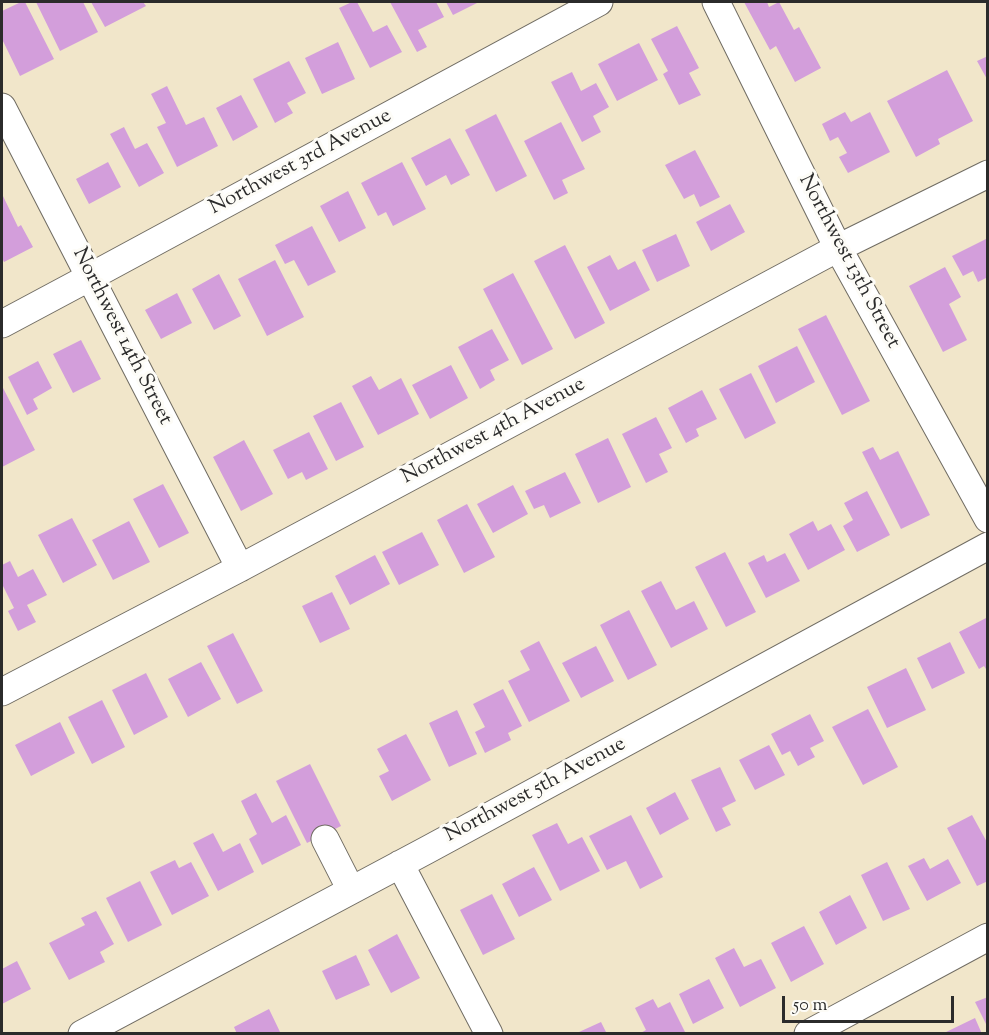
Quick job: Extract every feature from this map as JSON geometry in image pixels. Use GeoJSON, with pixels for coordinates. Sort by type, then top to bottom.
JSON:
{"type":"FeatureCollection","features":[{"type":"Feature","properties":{"kind":"street","name":"Northwest 3rd Avenue"},"geometry":{"type":"LineString","coordinates":[[2,324],[599,2]]}},
{"type":"Feature","properties":{"kind":"street","name":"Northwest 13th Street"},"geometry":{"type":"LineString","coordinates":[[716,2],[838,248],[987,519]]}},
{"type":"Feature","properties":{"kind":"street","name":"Northwest 14th Street"},"geometry":{"type":"LineString","coordinates":[[2,107],[240,568]]}},
{"type":"Feature","properties":{"kind":"street","name":"Northwest 4th Avenue"},"geometry":{"type":"LineString","coordinates":[[2,692],[240,568],[838,248],[987,174]]}},
{"type":"Feature","properties":{"kind":"street","name":"Northwest 5th Avenue"},"geometry":{"type":"LineString","coordinates":[[82,1034],[987,546]]}},
{"type":"Feature","properties":{"kind":"street"},"geometry":{"type":"LineString","coordinates":[[326,839],[351,890]]}},
{"type":"Feature","properties":{"kind":"street"},"geometry":{"type":"LineString","coordinates":[[400,864],[489,1034]]}},
{"type":"Feature","properties":{"kind":"street"},"geometry":{"type":"LineString","coordinates":[[808,1034],[987,937]]}},
{"type":"Feature","properties":{"kind":"building"},"geometry":{"type":"Polygon","coordinates":[[[25,2],[54,59],[20,76],[2,39],[2,11],[25,2]]]}},
{"type":"Feature","properties":{"kind":"building"},"geometry":{"type":"Polygon","coordinates":[[[36,2],[83,2],[98,32],[60,51],[36,2]]]}},
{"type":"Feature","properties":{"kind":"building"},"geometry":{"type":"Polygon","coordinates":[[[91,2],[143,2],[146,6],[105,27],[91,2]]]}},
{"type":"Feature","properties":{"kind":"building"},"geometry":{"type":"Polygon","coordinates":[[[357,2],[373,32],[387,25],[402,52],[370,68],[339,8],[357,2]]]}},
{"type":"Feature","properties":{"kind":"building"},"geometry":{"type":"Polygon","coordinates":[[[390,2],[436,2],[444,17],[418,30],[427,47],[417,52],[390,2]]]}},
{"type":"Feature","properties":{"kind":"building"},"geometry":{"type":"Polygon","coordinates":[[[446,2],[479,2],[453,15],[446,2]]]}},
{"type":"Feature","properties":{"kind":"building"},"geometry":{"type":"Polygon","coordinates":[[[744,2],[767,2],[769,7],[779,2],[794,30],[799,27],[821,68],[795,82],[776,46],[770,50],[744,2]]]}},
{"type":"Feature","properties":{"kind":"building"},"geometry":{"type":"Polygon","coordinates":[[[677,26],[699,68],[689,73],[701,95],[679,105],[663,74],[668,71],[651,39],[677,26]]]}},
{"type":"Feature","properties":{"kind":"building"},"geometry":{"type":"Polygon","coordinates":[[[338,42],[355,79],[322,94],[305,58],[338,42]]]}},
{"type":"Feature","properties":{"kind":"building"},"geometry":{"type":"Polygon","coordinates":[[[639,43],[658,80],[617,101],[598,64],[639,43]]]}},
{"type":"Feature","properties":{"kind":"building"},"geometry":{"type":"Polygon","coordinates":[[[988,56],[988,81],[977,61],[988,56]]]}},
{"type":"Feature","properties":{"kind":"building"},"geometry":{"type":"Polygon","coordinates":[[[289,61],[306,93],[287,103],[293,113],[275,123],[253,79],[289,61]]]}},
{"type":"Feature","properties":{"kind":"building"},"geometry":{"type":"Polygon","coordinates":[[[947,70],[973,121],[938,139],[940,144],[916,157],[887,101],[947,70]]]}},
{"type":"Feature","properties":{"kind":"building"},"geometry":{"type":"Polygon","coordinates":[[[572,72],[581,91],[596,83],[609,107],[593,116],[601,132],[582,142],[551,82],[572,72]]]}},
{"type":"Feature","properties":{"kind":"building"},"geometry":{"type":"Polygon","coordinates":[[[167,86],[186,125],[204,117],[218,146],[177,167],[157,127],[166,123],[151,94],[167,86]]]}},
{"type":"Feature","properties":{"kind":"building"},"geometry":{"type":"Polygon","coordinates":[[[241,95],[258,127],[233,141],[216,108],[241,95]]]}},
{"type":"Feature","properties":{"kind":"building"},"geometry":{"type":"Polygon","coordinates":[[[845,112],[851,122],[870,112],[890,152],[848,173],[839,157],[847,153],[838,137],[830,141],[822,124],[845,112]]]}},
{"type":"Feature","properties":{"kind":"building"},"geometry":{"type":"Polygon","coordinates":[[[496,114],[527,176],[496,192],[465,130],[496,114]]]}},
{"type":"Feature","properties":{"kind":"building"},"geometry":{"type":"Polygon","coordinates":[[[561,122],[585,169],[562,180],[568,193],[554,200],[524,141],[561,122]]]}},
{"type":"Feature","properties":{"kind":"building"},"geometry":{"type":"Polygon","coordinates":[[[124,127],[135,149],[147,143],[164,173],[139,187],[110,134],[124,127]]]}},
{"type":"Feature","properties":{"kind":"building"},"geometry":{"type":"Polygon","coordinates":[[[450,138],[470,175],[451,185],[446,175],[426,186],[411,158],[450,138]]]}},
{"type":"Feature","properties":{"kind":"building"},"geometry":{"type":"Polygon","coordinates":[[[695,150],[720,197],[700,207],[694,194],[684,199],[665,165],[695,150]]]}},
{"type":"Feature","properties":{"kind":"building"},"geometry":{"type":"Polygon","coordinates":[[[108,162],[121,187],[89,204],[76,179],[108,162]]]}},
{"type":"Feature","properties":{"kind":"building"},"geometry":{"type":"Polygon","coordinates":[[[402,162],[426,209],[393,226],[386,212],[378,216],[361,183],[402,162]]]}},
{"type":"Feature","properties":{"kind":"building"},"geometry":{"type":"Polygon","coordinates":[[[348,191],[366,228],[339,242],[320,206],[348,191]]]}},
{"type":"Feature","properties":{"kind":"building"},"geometry":{"type":"Polygon","coordinates":[[[2,194],[18,227],[21,225],[33,247],[4,262],[2,258],[2,194]]]}},
{"type":"Feature","properties":{"kind":"building"},"geometry":{"type":"Polygon","coordinates":[[[730,204],[745,232],[711,251],[696,222],[730,204]]]}},
{"type":"Feature","properties":{"kind":"building"},"geometry":{"type":"Polygon","coordinates":[[[312,226],[336,272],[308,286],[294,260],[285,264],[275,245],[312,226]]]}},
{"type":"Feature","properties":{"kind":"building"},"geometry":{"type":"Polygon","coordinates":[[[676,234],[690,266],[657,282],[642,250],[676,234]]]}},
{"type":"Feature","properties":{"kind":"building"},"geometry":{"type":"Polygon","coordinates":[[[988,238],[988,277],[978,282],[973,271],[963,276],[952,256],[988,238]]]}},
{"type":"Feature","properties":{"kind":"building"},"geometry":{"type":"Polygon","coordinates":[[[565,245],[605,323],[575,339],[534,261],[565,245]]]}},
{"type":"Feature","properties":{"kind":"building"},"geometry":{"type":"Polygon","coordinates":[[[610,255],[618,270],[635,261],[650,290],[610,311],[587,267],[610,255]]]}},
{"type":"Feature","properties":{"kind":"building"},"geometry":{"type":"Polygon","coordinates":[[[275,260],[304,317],[267,336],[238,279],[275,260]]]}},
{"type":"Feature","properties":{"kind":"building"},"geometry":{"type":"Polygon","coordinates":[[[945,267],[961,297],[949,304],[967,340],[943,352],[909,286],[945,267]]]}},
{"type":"Feature","properties":{"kind":"building"},"geometry":{"type":"Polygon","coordinates":[[[513,273],[553,349],[522,365],[483,289],[513,273]]]}},
{"type":"Feature","properties":{"kind":"building"},"geometry":{"type":"Polygon","coordinates":[[[219,274],[241,316],[214,330],[192,289],[219,274]]]}},
{"type":"Feature","properties":{"kind":"building"},"geometry":{"type":"Polygon","coordinates":[[[177,293],[192,323],[161,339],[145,310],[177,293]]]}},
{"type":"Feature","properties":{"kind":"building"},"geometry":{"type":"Polygon","coordinates":[[[826,315],[870,401],[842,415],[798,329],[826,315]]]}},
{"type":"Feature","properties":{"kind":"building"},"geometry":{"type":"Polygon","coordinates":[[[492,329],[509,360],[490,370],[495,380],[480,389],[458,347],[492,329]]]}},
{"type":"Feature","properties":{"kind":"building"},"geometry":{"type":"Polygon","coordinates":[[[81,340],[101,379],[73,393],[53,354],[81,340]]]}},
{"type":"Feature","properties":{"kind":"building"},"geometry":{"type":"Polygon","coordinates":[[[797,346],[815,382],[776,403],[758,366],[797,346]]]}},
{"type":"Feature","properties":{"kind":"building"},"geometry":{"type":"Polygon","coordinates":[[[38,361],[52,388],[33,399],[38,409],[27,415],[8,377],[38,361]]]}},
{"type":"Feature","properties":{"kind":"building"},"geometry":{"type":"Polygon","coordinates":[[[451,365],[468,398],[430,419],[412,385],[451,365]]]}},
{"type":"Feature","properties":{"kind":"building"},"geometry":{"type":"Polygon","coordinates":[[[751,373],[776,423],[745,439],[719,389],[751,373]]]}},
{"type":"Feature","properties":{"kind":"building"},"geometry":{"type":"Polygon","coordinates":[[[371,376],[379,390],[401,378],[419,414],[378,435],[352,386],[371,376]]]}},
{"type":"Feature","properties":{"kind":"building"},"geometry":{"type":"Polygon","coordinates":[[[2,386],[35,450],[2,467],[2,386]]]}},
{"type":"Feature","properties":{"kind":"building"},"geometry":{"type":"Polygon","coordinates":[[[702,390],[717,419],[696,429],[699,436],[686,443],[668,408],[702,390]]]}},
{"type":"Feature","properties":{"kind":"building"},"geometry":{"type":"Polygon","coordinates":[[[341,402],[364,447],[336,461],[313,416],[341,402]]]}},
{"type":"Feature","properties":{"kind":"building"},"geometry":{"type":"Polygon","coordinates":[[[656,417],[672,448],[659,454],[668,472],[646,483],[622,434],[656,417]]]}},
{"type":"Feature","properties":{"kind":"building"},"geometry":{"type":"Polygon","coordinates":[[[309,432],[328,469],[306,480],[302,472],[288,479],[273,450],[309,432]]]}},
{"type":"Feature","properties":{"kind":"building"},"geometry":{"type":"Polygon","coordinates":[[[608,438],[631,487],[598,503],[575,454],[608,438]]]}},
{"type":"Feature","properties":{"kind":"building"},"geometry":{"type":"Polygon","coordinates":[[[244,440],[273,494],[241,511],[213,457],[244,440]]]}},
{"type":"Feature","properties":{"kind":"building"},"geometry":{"type":"Polygon","coordinates":[[[873,447],[880,460],[898,451],[930,515],[901,529],[862,452],[873,447]]]}},
{"type":"Feature","properties":{"kind":"building"},"geometry":{"type":"Polygon","coordinates":[[[565,472],[581,503],[550,518],[544,505],[534,509],[525,491],[565,472]]]}},
{"type":"Feature","properties":{"kind":"building"},"geometry":{"type":"Polygon","coordinates":[[[163,484],[189,533],[159,548],[133,499],[163,484]]]}},
{"type":"Feature","properties":{"kind":"building"},"geometry":{"type":"Polygon","coordinates":[[[513,485],[528,514],[493,533],[477,504],[513,485]]]}},
{"type":"Feature","properties":{"kind":"building"},"geometry":{"type":"Polygon","coordinates":[[[867,491],[890,535],[857,552],[843,526],[853,520],[844,503],[867,491]]]}},
{"type":"Feature","properties":{"kind":"building"},"geometry":{"type":"Polygon","coordinates":[[[467,504],[495,557],[464,573],[437,520],[467,504]]]}},
{"type":"Feature","properties":{"kind":"building"},"geometry":{"type":"Polygon","coordinates":[[[72,518],[97,565],[63,583],[38,535],[72,518]]]}},
{"type":"Feature","properties":{"kind":"building"},"geometry":{"type":"Polygon","coordinates":[[[129,521],[150,562],[113,580],[92,540],[129,521]]]}},
{"type":"Feature","properties":{"kind":"building"},"geometry":{"type":"Polygon","coordinates":[[[813,521],[818,531],[831,524],[845,550],[808,570],[789,534],[813,521]]]}},
{"type":"Feature","properties":{"kind":"building"},"geometry":{"type":"Polygon","coordinates":[[[422,532],[439,565],[399,585],[382,552],[422,532]]]}},
{"type":"Feature","properties":{"kind":"building"},"geometry":{"type":"Polygon","coordinates":[[[725,552],[756,612],[726,627],[695,567],[725,552]]]}},
{"type":"Feature","properties":{"kind":"building"},"geometry":{"type":"Polygon","coordinates":[[[785,553],[800,581],[766,598],[748,563],[764,555],[767,562],[785,553]]]}},
{"type":"Feature","properties":{"kind":"building"},"geometry":{"type":"Polygon","coordinates":[[[375,555],[390,584],[350,605],[335,576],[375,555]]]}},
{"type":"Feature","properties":{"kind":"building"},"geometry":{"type":"Polygon","coordinates":[[[10,561],[18,577],[33,569],[47,595],[27,605],[36,622],[18,631],[8,611],[14,608],[2,584],[2,565],[10,561]]]}},
{"type":"Feature","properties":{"kind":"building"},"geometry":{"type":"Polygon","coordinates":[[[661,581],[676,610],[694,601],[708,629],[671,648],[641,591],[661,581]]]}},
{"type":"Feature","properties":{"kind":"building"},"geometry":{"type":"Polygon","coordinates":[[[332,592],[350,629],[320,643],[302,606],[332,592]]]}},
{"type":"Feature","properties":{"kind":"building"},"geometry":{"type":"Polygon","coordinates":[[[629,610],[657,665],[628,680],[600,625],[629,610]]]}},
{"type":"Feature","properties":{"kind":"building"},"geometry":{"type":"Polygon","coordinates":[[[988,617],[988,672],[984,666],[979,669],[959,632],[988,617]]]}},
{"type":"Feature","properties":{"kind":"building"},"geometry":{"type":"Polygon","coordinates":[[[233,633],[263,691],[237,704],[207,646],[233,633]]]}},
{"type":"Feature","properties":{"kind":"building"},"geometry":{"type":"Polygon","coordinates":[[[539,641],[570,701],[529,722],[508,681],[530,670],[520,651],[539,641]]]}},
{"type":"Feature","properties":{"kind":"building"},"geometry":{"type":"Polygon","coordinates":[[[950,642],[965,673],[932,689],[917,658],[950,642]]]}},
{"type":"Feature","properties":{"kind":"building"},"geometry":{"type":"Polygon","coordinates":[[[596,646],[614,681],[581,698],[562,663],[596,646]]]}},
{"type":"Feature","properties":{"kind":"building"},"geometry":{"type":"Polygon","coordinates":[[[201,662],[221,699],[188,717],[168,679],[201,662]]]}},
{"type":"Feature","properties":{"kind":"building"},"geometry":{"type":"Polygon","coordinates":[[[906,668],[926,710],[887,728],[867,687],[906,668]]]}},
{"type":"Feature","properties":{"kind":"building"},"geometry":{"type":"Polygon","coordinates":[[[146,673],[168,717],[134,735],[112,690],[146,673]]]}},
{"type":"Feature","properties":{"kind":"building"},"geometry":{"type":"Polygon","coordinates":[[[503,689],[522,726],[508,733],[511,740],[485,753],[475,732],[485,727],[473,704],[503,689]]]}},
{"type":"Feature","properties":{"kind":"building"},"geometry":{"type":"Polygon","coordinates":[[[102,700],[125,747],[92,764],[68,717],[102,700]]]}},
{"type":"Feature","properties":{"kind":"building"},"geometry":{"type":"Polygon","coordinates":[[[868,709],[898,767],[863,785],[832,727],[868,709]]]}},
{"type":"Feature","properties":{"kind":"building"},"geometry":{"type":"Polygon","coordinates":[[[457,710],[477,754],[449,767],[429,723],[457,710]]]}},
{"type":"Feature","properties":{"kind":"building"},"geometry":{"type":"Polygon","coordinates":[[[810,714],[824,741],[810,748],[815,757],[798,766],[790,751],[782,755],[771,734],[810,714]]]}},
{"type":"Feature","properties":{"kind":"building"},"geometry":{"type":"Polygon","coordinates":[[[60,722],[75,753],[31,776],[15,745],[60,722]]]}},
{"type":"Feature","properties":{"kind":"building"},"geometry":{"type":"Polygon","coordinates":[[[406,734],[431,780],[392,801],[379,776],[389,771],[377,749],[406,734]]]}},
{"type":"Feature","properties":{"kind":"building"},"geometry":{"type":"Polygon","coordinates":[[[769,745],[785,775],[755,790],[739,760],[769,745]]]}},
{"type":"Feature","properties":{"kind":"building"},"geometry":{"type":"Polygon","coordinates":[[[310,764],[341,826],[307,843],[276,781],[310,764]]]}},
{"type":"Feature","properties":{"kind":"building"},"geometry":{"type":"Polygon","coordinates":[[[720,767],[736,801],[722,808],[731,825],[716,832],[691,780],[720,767]]]}},
{"type":"Feature","properties":{"kind":"building"},"geometry":{"type":"Polygon","coordinates":[[[675,792],[689,819],[660,835],[646,808],[675,792]]]}},
{"type":"Feature","properties":{"kind":"building"},"geometry":{"type":"Polygon","coordinates":[[[256,793],[272,823],[286,815],[301,845],[262,865],[249,839],[257,834],[241,801],[256,793]]]}},
{"type":"Feature","properties":{"kind":"building"},"geometry":{"type":"Polygon","coordinates":[[[631,815],[663,877],[640,889],[626,861],[607,870],[589,836],[631,815]]]}},
{"type":"Feature","properties":{"kind":"building"},"geometry":{"type":"Polygon","coordinates":[[[972,815],[988,844],[988,881],[977,886],[947,828],[972,815]]]}},
{"type":"Feature","properties":{"kind":"building"},"geometry":{"type":"Polygon","coordinates":[[[557,823],[568,844],[582,837],[600,871],[560,891],[532,835],[557,823]]]}},
{"type":"Feature","properties":{"kind":"building"},"geometry":{"type":"Polygon","coordinates":[[[213,833],[223,852],[240,843],[254,872],[218,891],[193,843],[213,833]]]}},
{"type":"Feature","properties":{"kind":"building"},"geometry":{"type":"Polygon","coordinates":[[[924,858],[930,869],[948,859],[961,883],[927,901],[908,866],[924,858]]]}},
{"type":"Feature","properties":{"kind":"building"},"geometry":{"type":"Polygon","coordinates":[[[175,860],[179,868],[191,862],[209,896],[172,915],[150,872],[175,860]]]}},
{"type":"Feature","properties":{"kind":"building"},"geometry":{"type":"Polygon","coordinates":[[[887,862],[910,909],[883,921],[861,875],[887,862]]]}},
{"type":"Feature","properties":{"kind":"building"},"geometry":{"type":"Polygon","coordinates":[[[534,867],[552,900],[519,917],[502,884],[534,867]]]}},
{"type":"Feature","properties":{"kind":"building"},"geometry":{"type":"Polygon","coordinates":[[[140,881],[162,925],[128,942],[106,898],[140,881]]]}},
{"type":"Feature","properties":{"kind":"building"},"geometry":{"type":"Polygon","coordinates":[[[492,894],[515,939],[483,955],[460,910],[492,894]]]}},
{"type":"Feature","properties":{"kind":"building"},"geometry":{"type":"Polygon","coordinates":[[[850,895],[867,928],[836,945],[819,912],[850,895]]]}},
{"type":"Feature","properties":{"kind":"building"},"geometry":{"type":"Polygon","coordinates":[[[96,911],[114,944],[100,952],[105,962],[69,980],[49,943],[85,925],[81,918],[96,911]]]}},
{"type":"Feature","properties":{"kind":"building"},"geometry":{"type":"Polygon","coordinates":[[[804,926],[824,964],[791,982],[771,943],[804,926]]]}},
{"type":"Feature","properties":{"kind":"building"},"geometry":{"type":"Polygon","coordinates":[[[397,934],[420,978],[391,993],[368,950],[397,934]]]}},
{"type":"Feature","properties":{"kind":"building"},"geometry":{"type":"Polygon","coordinates":[[[734,948],[744,967],[761,959],[776,988],[740,1007],[715,958],[734,948]]]}},
{"type":"Feature","properties":{"kind":"building"},"geometry":{"type":"Polygon","coordinates":[[[356,955],[370,985],[336,1000],[322,971],[356,955]]]}},
{"type":"Feature","properties":{"kind":"building"},"geometry":{"type":"Polygon","coordinates":[[[17,961],[31,989],[2,1004],[2,969],[17,961]]]}},
{"type":"Feature","properties":{"kind":"building"},"geometry":{"type":"Polygon","coordinates":[[[709,979],[724,1008],[693,1024],[679,994],[709,979]]]}},
{"type":"Feature","properties":{"kind":"building"},"geometry":{"type":"Polygon","coordinates":[[[988,997],[988,1028],[975,1002],[988,997]]]}},
{"type":"Feature","properties":{"kind":"building"},"geometry":{"type":"Polygon","coordinates":[[[653,999],[658,1008],[670,1002],[686,1034],[639,1034],[646,1030],[635,1008],[653,999]]]}},
{"type":"Feature","properties":{"kind":"building"},"geometry":{"type":"Polygon","coordinates":[[[269,1009],[281,1034],[237,1034],[234,1027],[269,1009]]]}},
{"type":"Feature","properties":{"kind":"building"},"geometry":{"type":"Polygon","coordinates":[[[975,1018],[982,1034],[942,1034],[975,1018]]]}},
{"type":"Feature","properties":{"kind":"building"},"geometry":{"type":"Polygon","coordinates":[[[601,1022],[607,1034],[580,1034],[579,1032],[601,1022]]]}}]}
